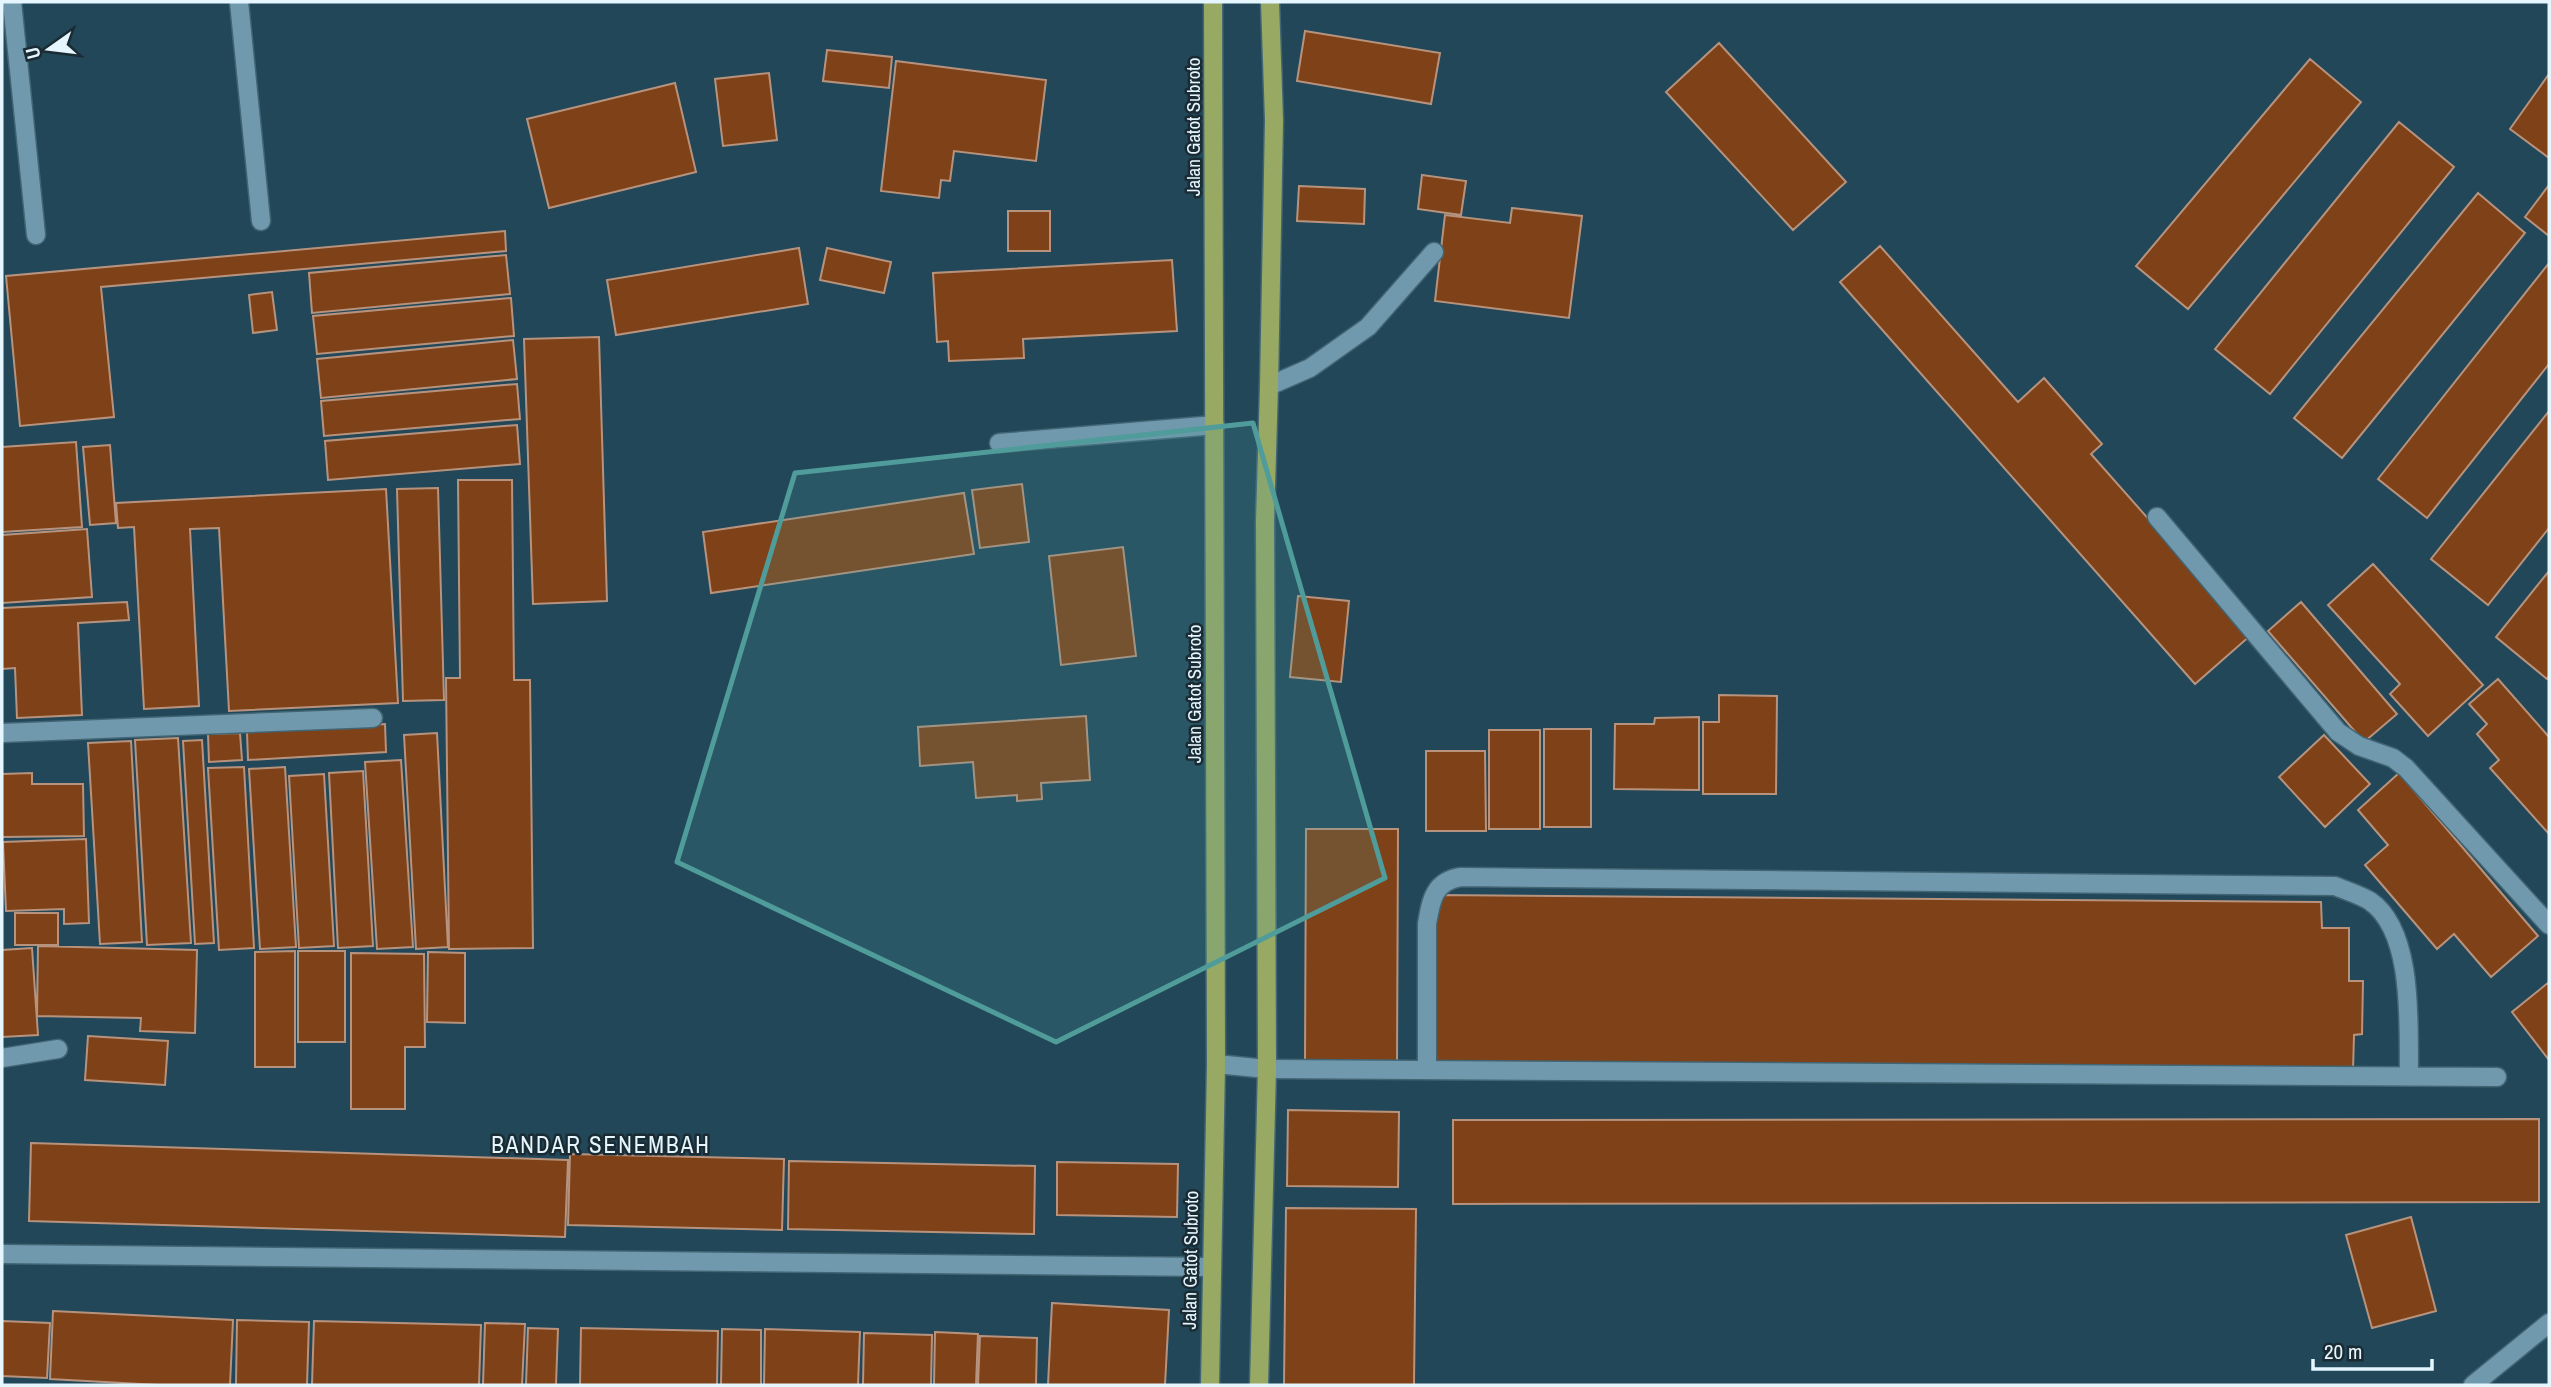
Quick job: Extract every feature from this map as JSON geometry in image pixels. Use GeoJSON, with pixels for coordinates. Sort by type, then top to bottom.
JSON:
{"type":"FeatureCollection","features":[{"type":"Feature","properties":{"kind":"main road","name":"Jalan Gatot Subroto"},"geometry":{"type":"LineString","coordinates":[[1210,1385],[1210,1267],[1216,1065],[1213,2]]}},
{"type":"Feature","properties":{"kind":"main road"},"geometry":{"type":"LineString","coordinates":[[1259,1385],[1267,1069],[1265,521],[1273,121],[1270,2]]}},
{"type":"Feature","properties":{"kind":"street"},"geometry":{"type":"LineString","coordinates":[[12,2],[36,235]]}},
{"type":"Feature","properties":{"kind":"street"},"geometry":{"type":"LineString","coordinates":[[239,2],[261,221]]}},
{"type":"Feature","properties":{"kind":"street"},"geometry":{"type":"LineString","coordinates":[[1269,386],[1310,369],[1368,327],[1434,252]]}},
{"type":"Feature","properties":{"kind":"street"},"geometry":{"type":"LineString","coordinates":[[999,443],[1215,425]]}},
{"type":"Feature","properties":{"kind":"street"},"geometry":{"type":"LineString","coordinates":[[2157,517],[2338,732],[2359,746],[2393,758],[2406,768],[2549,925]]}},
{"type":"Feature","properties":{"kind":"street"},"geometry":{"type":"LineString","coordinates":[[2,733],[373,718]]}},
{"type":"Feature","properties":{"kind":"street"},"geometry":{"type":"LineString","coordinates":[[1427,1069],[1427,923],[1431,900],[1435,890],[1450,878],[1488,877],[2336,886],[2371,902],[2390,924],[2406,972],[2409,1076]]}},
{"type":"Feature","properties":{"kind":"street"},"geometry":{"type":"LineString","coordinates":[[2,1058],[58,1049]]}},
{"type":"Feature","properties":{"kind":"street"},"geometry":{"type":"LineString","coordinates":[[1216,1065],[1267,1069],[2497,1077]]}},
{"type":"Feature","properties":{"kind":"street"},"geometry":{"type":"LineString","coordinates":[[2,1254],[1210,1267]]}},
{"type":"Feature","properties":{"kind":"street"},"geometry":{"type":"LineString","coordinates":[[2473,1385],[2549,1324]]}},
{"type":"Feature","properties":{"kind":"highlighted area"},"geometry":{"type":"Polygon","coordinates":[[[1253,423],[1385,878],[1056,1042],[677,862],[795,473],[1253,423]]]}},
{"type":"Feature","properties":{"kind":"building"},"geometry":{"type":"Polygon","coordinates":[[[1305,31],[1440,53],[1431,104],[1297,81],[1305,31]]]}},
{"type":"Feature","properties":{"kind":"building"},"geometry":{"type":"Polygon","coordinates":[[[1719,43],[1846,182],[1793,230],[1666,92],[1719,43]]]}},
{"type":"Feature","properties":{"kind":"building"},"geometry":{"type":"Polygon","coordinates":[[[827,50],[892,57],[889,88],[823,81],[827,50]]]}},
{"type":"Feature","properties":{"kind":"building"},"geometry":{"type":"Polygon","coordinates":[[[2310,59],[2361,102],[2188,309],[2136,266],[2310,59]]]}},
{"type":"Feature","properties":{"kind":"building"},"geometry":{"type":"Polygon","coordinates":[[[896,61],[1046,80],[1036,161],[954,151],[950,181],[941,180],[939,198],[881,191],[896,61]]]}},
{"type":"Feature","properties":{"kind":"building"},"geometry":{"type":"Polygon","coordinates":[[[769,73],[777,140],[723,146],[715,79],[769,73]]]}},
{"type":"Feature","properties":{"kind":"building"},"geometry":{"type":"Polygon","coordinates":[[[2549,74],[2549,158],[2510,129],[2549,74]]]}},
{"type":"Feature","properties":{"kind":"building"},"geometry":{"type":"Polygon","coordinates":[[[675,83],[696,172],[549,208],[527,119],[675,83]]]}},
{"type":"Feature","properties":{"kind":"building"},"geometry":{"type":"Polygon","coordinates":[[[2399,122],[2454,167],[2270,394],[2215,349],[2399,122]]]}},
{"type":"Feature","properties":{"kind":"building"},"geometry":{"type":"Polygon","coordinates":[[[1422,175],[1466,181],[1461,215],[1418,209],[1422,175]]]}},
{"type":"Feature","properties":{"kind":"building"},"geometry":{"type":"Polygon","coordinates":[[[2549,185],[2549,236],[2525,217],[2549,185]]]}},
{"type":"Feature","properties":{"kind":"building"},"geometry":{"type":"Polygon","coordinates":[[[1299,186],[1365,189],[1364,224],[1297,221],[1299,186]]]}},
{"type":"Feature","properties":{"kind":"building"},"geometry":{"type":"Polygon","coordinates":[[[2478,193],[2525,233],[2342,458],[2294,418],[2478,193]]]}},
{"type":"Feature","properties":{"kind":"building"},"geometry":{"type":"Polygon","coordinates":[[[1512,208],[1582,216],[1569,318],[1435,301],[1445,215],[1510,223],[1512,208]]]}},
{"type":"Feature","properties":{"kind":"building"},"geometry":{"type":"Polygon","coordinates":[[[1008,211],[1050,211],[1050,251],[1008,251],[1008,211]]]}},
{"type":"Feature","properties":{"kind":"building"},"geometry":{"type":"Polygon","coordinates":[[[505,231],[506,251],[101,287],[114,417],[20,426],[6,276],[505,231]]]}},
{"type":"Feature","properties":{"kind":"building"},"geometry":{"type":"Polygon","coordinates":[[[1880,246],[2018,402],[2044,378],[2102,444],[2091,454],[2251,635],[2195,684],[1840,282],[1880,246]]]}},
{"type":"Feature","properties":{"kind":"building"},"geometry":{"type":"Polygon","coordinates":[[[799,248],[808,304],[616,335],[607,280],[799,248]]]}},
{"type":"Feature","properties":{"kind":"building"},"geometry":{"type":"Polygon","coordinates":[[[827,248],[891,262],[884,293],[820,280],[827,248]]]}},
{"type":"Feature","properties":{"kind":"building"},"geometry":{"type":"Polygon","coordinates":[[[506,255],[510,294],[312,313],[309,273],[506,255]]]}},
{"type":"Feature","properties":{"kind":"building"},"geometry":{"type":"Polygon","coordinates":[[[1172,260],[1177,331],[1023,339],[1024,358],[949,361],[948,341],[937,342],[933,273],[1172,260]]]}},
{"type":"Feature","properties":{"kind":"building"},"geometry":{"type":"Polygon","coordinates":[[[2549,263],[2549,364],[2427,518],[2378,479],[2549,263]]]}},
{"type":"Feature","properties":{"kind":"building"},"geometry":{"type":"Polygon","coordinates":[[[272,292],[277,330],[253,333],[249,295],[272,292]]]}},
{"type":"Feature","properties":{"kind":"building"},"geometry":{"type":"Polygon","coordinates":[[[511,298],[514,336],[317,354],[313,316],[511,298]]]}},
{"type":"Feature","properties":{"kind":"building"},"geometry":{"type":"Polygon","coordinates":[[[599,337],[607,601],[533,604],[524,339],[599,337]]]}},
{"type":"Feature","properties":{"kind":"building"},"geometry":{"type":"Polygon","coordinates":[[[513,340],[517,379],[321,398],[317,359],[513,340]]]}},
{"type":"Feature","properties":{"kind":"building"},"geometry":{"type":"Polygon","coordinates":[[[517,384],[520,419],[324,436],[321,401],[517,384]]]}},
{"type":"Feature","properties":{"kind":"building"},"geometry":{"type":"Polygon","coordinates":[[[2549,411],[2549,528],[2488,605],[2431,559],[2549,411]]]}},
{"type":"Feature","properties":{"kind":"building"},"geometry":{"type":"Polygon","coordinates":[[[517,425],[520,464],[328,480],[325,441],[517,425]]]}},
{"type":"Feature","properties":{"kind":"building"},"geometry":{"type":"Polygon","coordinates":[[[76,442],[82,527],[2,532],[2,447],[76,442]]]}},
{"type":"Feature","properties":{"kind":"building"},"geometry":{"type":"Polygon","coordinates":[[[110,445],[116,523],[90,525],[83,447],[110,445]]]}},
{"type":"Feature","properties":{"kind":"building"},"geometry":{"type":"Polygon","coordinates":[[[458,480],[512,480],[514,680],[530,680],[533,948],[449,949],[446,678],[460,678],[458,480]]]}},
{"type":"Feature","properties":{"kind":"building"},"geometry":{"type":"Polygon","coordinates":[[[1022,484],[1029,542],[980,548],[972,490],[1022,484]]]}},
{"type":"Feature","properties":{"kind":"building"},"geometry":{"type":"Polygon","coordinates":[[[438,488],[444,700],[403,701],[397,489],[438,488]]]}},
{"type":"Feature","properties":{"kind":"building"},"geometry":{"type":"Polygon","coordinates":[[[386,489],[398,703],[229,711],[219,528],[190,529],[199,706],[144,709],[134,527],[118,528],[116,503],[386,489]]]}},
{"type":"Feature","properties":{"kind":"building"},"geometry":{"type":"Polygon","coordinates":[[[964,493],[974,554],[711,593],[703,532],[964,493]]]}},
{"type":"Feature","properties":{"kind":"building"},"geometry":{"type":"Polygon","coordinates":[[[87,529],[92,597],[2,603],[2,535],[87,529]]]}},
{"type":"Feature","properties":{"kind":"building"},"geometry":{"type":"Polygon","coordinates":[[[1123,547],[1136,656],[1061,665],[1049,556],[1123,547]]]}},
{"type":"Feature","properties":{"kind":"building"},"geometry":{"type":"Polygon","coordinates":[[[2373,564],[2483,685],[2428,736],[2390,694],[2400,684],[2328,605],[2373,564]]]}},
{"type":"Feature","properties":{"kind":"building"},"geometry":{"type":"Polygon","coordinates":[[[2549,571],[2549,676],[2547,679],[2496,637],[2549,571]]]}},
{"type":"Feature","properties":{"kind":"building"},"geometry":{"type":"Polygon","coordinates":[[[1298,596],[1349,601],[1341,682],[1290,677],[1298,596]]]}},
{"type":"Feature","properties":{"kind":"building"},"geometry":{"type":"Polygon","coordinates":[[[127,602],[129,620],[78,623],[82,715],[17,718],[15,668],[2,669],[2,608],[127,602]]]}},
{"type":"Feature","properties":{"kind":"building"},"geometry":{"type":"Polygon","coordinates":[[[2301,602],[2397,714],[2364,742],[2268,631],[2301,602]]]}},
{"type":"Feature","properties":{"kind":"building"},"geometry":{"type":"Polygon","coordinates":[[[2498,679],[2549,737],[2549,834],[2490,768],[2499,760],[2477,734],[2487,724],[2469,704],[2498,679]]]}},
{"type":"Feature","properties":{"kind":"building"},"geometry":{"type":"Polygon","coordinates":[[[1719,695],[1777,696],[1776,794],[1703,794],[1703,722],[1719,722],[1719,695]]]}},
{"type":"Feature","properties":{"kind":"building"},"geometry":{"type":"Polygon","coordinates":[[[1086,716],[1090,780],[1041,783],[1042,799],[1017,801],[1017,795],[976,798],[973,762],[920,766],[918,727],[1086,716]]]}},
{"type":"Feature","properties":{"kind":"building"},"geometry":{"type":"Polygon","coordinates":[[[1699,717],[1699,790],[1614,789],[1615,724],[1654,724],[1655,718],[1699,717]]]}},
{"type":"Feature","properties":{"kind":"building"},"geometry":{"type":"Polygon","coordinates":[[[385,724],[386,752],[248,760],[247,732],[385,724]]]}},
{"type":"Feature","properties":{"kind":"building"},"geometry":{"type":"Polygon","coordinates":[[[1544,729],[1591,729],[1591,827],[1544,827],[1544,729]]]}},
{"type":"Feature","properties":{"kind":"building"},"geometry":{"type":"Polygon","coordinates":[[[1489,730],[1540,730],[1540,829],[1489,829],[1489,730]]]}},
{"type":"Feature","properties":{"kind":"building"},"geometry":{"type":"Polygon","coordinates":[[[240,733],[242,760],[209,762],[208,734],[240,733]]]}},
{"type":"Feature","properties":{"kind":"building"},"geometry":{"type":"Polygon","coordinates":[[[437,733],[448,947],[416,949],[404,735],[437,733]]]}},
{"type":"Feature","properties":{"kind":"building"},"geometry":{"type":"Polygon","coordinates":[[[2324,735],[2370,784],[2325,827],[2279,777],[2324,735]]]}},
{"type":"Feature","properties":{"kind":"building"},"geometry":{"type":"Polygon","coordinates":[[[178,738],[191,943],[147,945],[135,740],[178,738]]]}},
{"type":"Feature","properties":{"kind":"building"},"geometry":{"type":"Polygon","coordinates":[[[202,740],[214,943],[195,944],[183,741],[202,740]]]}},
{"type":"Feature","properties":{"kind":"building"},"geometry":{"type":"Polygon","coordinates":[[[131,741],[142,942],[100,944],[88,743],[131,741]]]}},
{"type":"Feature","properties":{"kind":"building"},"geometry":{"type":"Polygon","coordinates":[[[1426,751],[1485,751],[1486,831],[1426,831],[1426,751]]]}},
{"type":"Feature","properties":{"kind":"building"},"geometry":{"type":"Polygon","coordinates":[[[401,760],[413,947],[377,949],[365,762],[401,760]]]}},
{"type":"Feature","properties":{"kind":"building"},"geometry":{"type":"Polygon","coordinates":[[[244,767],[254,948],[219,950],[208,768],[244,767]]]}},
{"type":"Feature","properties":{"kind":"building"},"geometry":{"type":"Polygon","coordinates":[[[285,767],[296,947],[260,949],[249,769],[285,767]]]}},
{"type":"Feature","properties":{"kind":"building"},"geometry":{"type":"Polygon","coordinates":[[[363,771],[373,946],[338,948],[329,773],[363,771]]]}},
{"type":"Feature","properties":{"kind":"building"},"geometry":{"type":"Polygon","coordinates":[[[32,773],[32,784],[83,784],[84,836],[2,837],[2,774],[32,773]]]}},
{"type":"Feature","properties":{"kind":"building"},"geometry":{"type":"Polygon","coordinates":[[[2399,773],[2538,936],[2491,977],[2454,934],[2437,949],[2365,865],[2388,845],[2358,810],[2399,773]]]}},
{"type":"Feature","properties":{"kind":"building"},"geometry":{"type":"Polygon","coordinates":[[[324,774],[334,946],[299,948],[289,776],[324,774]]]}},
{"type":"Feature","properties":{"kind":"building"},"geometry":{"type":"Polygon","coordinates":[[[1306,829],[1398,829],[1397,1064],[1305,1064],[1306,829]]]}},
{"type":"Feature","properties":{"kind":"building"},"geometry":{"type":"Polygon","coordinates":[[[86,839],[89,923],[64,924],[64,909],[6,911],[3,842],[86,839]]]}},
{"type":"Feature","properties":{"kind":"building"},"geometry":{"type":"Polygon","coordinates":[[[1436,895],[2321,902],[2322,928],[2349,928],[2349,981],[2363,981],[2362,1034],[2354,1035],[2353,1071],[1435,1065],[1436,895]]]}},
{"type":"Feature","properties":{"kind":"building"},"geometry":{"type":"Polygon","coordinates":[[[15,913],[58,913],[58,945],[15,945],[15,913]]]}},
{"type":"Feature","properties":{"kind":"building"},"geometry":{"type":"Polygon","coordinates":[[[38,946],[197,950],[195,1033],[140,1031],[141,1018],[37,1016],[38,946]]]}},
{"type":"Feature","properties":{"kind":"building"},"geometry":{"type":"Polygon","coordinates":[[[32,948],[38,1035],[2,1037],[2,950],[32,948]]]}},
{"type":"Feature","properties":{"kind":"building"},"geometry":{"type":"Polygon","coordinates":[[[295,951],[295,1067],[255,1067],[255,952],[295,951]]]}},
{"type":"Feature","properties":{"kind":"building"},"geometry":{"type":"Polygon","coordinates":[[[298,951],[345,951],[345,1042],[298,1042],[298,951]]]}},
{"type":"Feature","properties":{"kind":"building"},"geometry":{"type":"Polygon","coordinates":[[[428,952],[465,953],[465,1023],[427,1022],[428,952]]]}},
{"type":"Feature","properties":{"kind":"building"},"geometry":{"type":"Polygon","coordinates":[[[351,953],[424,954],[425,1047],[405,1047],[405,1109],[351,1109],[351,953]]]}},
{"type":"Feature","properties":{"kind":"building"},"geometry":{"type":"Polygon","coordinates":[[[2549,982],[2549,1060],[2512,1012],[2549,982]]]}},
{"type":"Feature","properties":{"kind":"building"},"geometry":{"type":"Polygon","coordinates":[[[88,1036],[168,1041],[165,1085],[85,1080],[88,1036]]]}},
{"type":"Feature","properties":{"kind":"building"},"geometry":{"type":"Polygon","coordinates":[[[1288,1110],[1399,1112],[1398,1187],[1287,1186],[1288,1110]]]}},
{"type":"Feature","properties":{"kind":"building"},"geometry":{"type":"Polygon","coordinates":[[[2539,1119],[2539,1202],[1453,1204],[1453,1120],[2539,1119]]]}},
{"type":"Feature","properties":{"kind":"building"},"geometry":{"type":"Polygon","coordinates":[[[31,1143],[568,1160],[565,1237],[29,1221],[31,1143]]]}},
{"type":"Feature","properties":{"kind":"building"},"geometry":{"type":"Polygon","coordinates":[[[570,1154],[784,1159],[782,1230],[568,1225],[570,1154]]]}},
{"type":"Feature","properties":{"kind":"building"},"geometry":{"type":"Polygon","coordinates":[[[789,1161],[1035,1166],[1034,1234],[788,1229],[789,1161]]]}},
{"type":"Feature","properties":{"kind":"building"},"geometry":{"type":"Polygon","coordinates":[[[1057,1162],[1178,1164],[1177,1217],[1057,1215],[1057,1162]]]}},
{"type":"Feature","properties":{"kind":"building"},"geometry":{"type":"Polygon","coordinates":[[[1286,1208],[1416,1209],[1414,1385],[1284,1385],[1286,1208]]]}},
{"type":"Feature","properties":{"kind":"building"},"geometry":{"type":"Polygon","coordinates":[[[2411,1217],[2436,1311],[2372,1328],[2346,1235],[2411,1217]]]}},
{"type":"Feature","properties":{"kind":"building"},"geometry":{"type":"Polygon","coordinates":[[[1052,1303],[1169,1310],[1165,1385],[1048,1385],[1052,1303]]]}},
{"type":"Feature","properties":{"kind":"building"},"geometry":{"type":"Polygon","coordinates":[[[53,1311],[233,1320],[230,1385],[159,1385],[50,1379],[53,1311]]]}},
{"type":"Feature","properties":{"kind":"building"},"geometry":{"type":"Polygon","coordinates":[[[237,1320],[309,1322],[307,1385],[236,1385],[237,1320]]]}},
{"type":"Feature","properties":{"kind":"building"},"geometry":{"type":"Polygon","coordinates":[[[2,1321],[50,1323],[47,1378],[2,1376],[2,1321]]]}},
{"type":"Feature","properties":{"kind":"building"},"geometry":{"type":"Polygon","coordinates":[[[314,1321],[481,1325],[479,1385],[312,1385],[314,1321]]]}},
{"type":"Feature","properties":{"kind":"building"},"geometry":{"type":"Polygon","coordinates":[[[485,1323],[525,1324],[522,1385],[483,1385],[485,1323]]]}},
{"type":"Feature","properties":{"kind":"building"},"geometry":{"type":"Polygon","coordinates":[[[528,1328],[558,1329],[556,1385],[526,1385],[528,1328]]]}},
{"type":"Feature","properties":{"kind":"building"},"geometry":{"type":"Polygon","coordinates":[[[581,1328],[718,1331],[717,1385],[580,1385],[581,1328]]]}},
{"type":"Feature","properties":{"kind":"building"},"geometry":{"type":"Polygon","coordinates":[[[722,1329],[761,1330],[761,1385],[721,1385],[722,1329]]]}},
{"type":"Feature","properties":{"kind":"building"},"geometry":{"type":"Polygon","coordinates":[[[765,1329],[860,1332],[858,1385],[764,1385],[765,1329]]]}},
{"type":"Feature","properties":{"kind":"building"},"geometry":{"type":"Polygon","coordinates":[[[935,1332],[978,1334],[976,1385],[934,1385],[935,1332]]]}},
{"type":"Feature","properties":{"kind":"building"},"geometry":{"type":"Polygon","coordinates":[[[864,1333],[932,1335],[931,1385],[863,1385],[864,1333]]]}},
{"type":"Feature","properties":{"kind":"building"},"geometry":{"type":"Polygon","coordinates":[[[980,1336],[1037,1338],[1036,1385],[978,1385],[980,1336]]]}},
{"type":"Feature","properties":{"kind":"district","name":"BANDAR SENEMBAH"},"geometry":{"type":"Point","coordinates":[601,1144]}}]}
